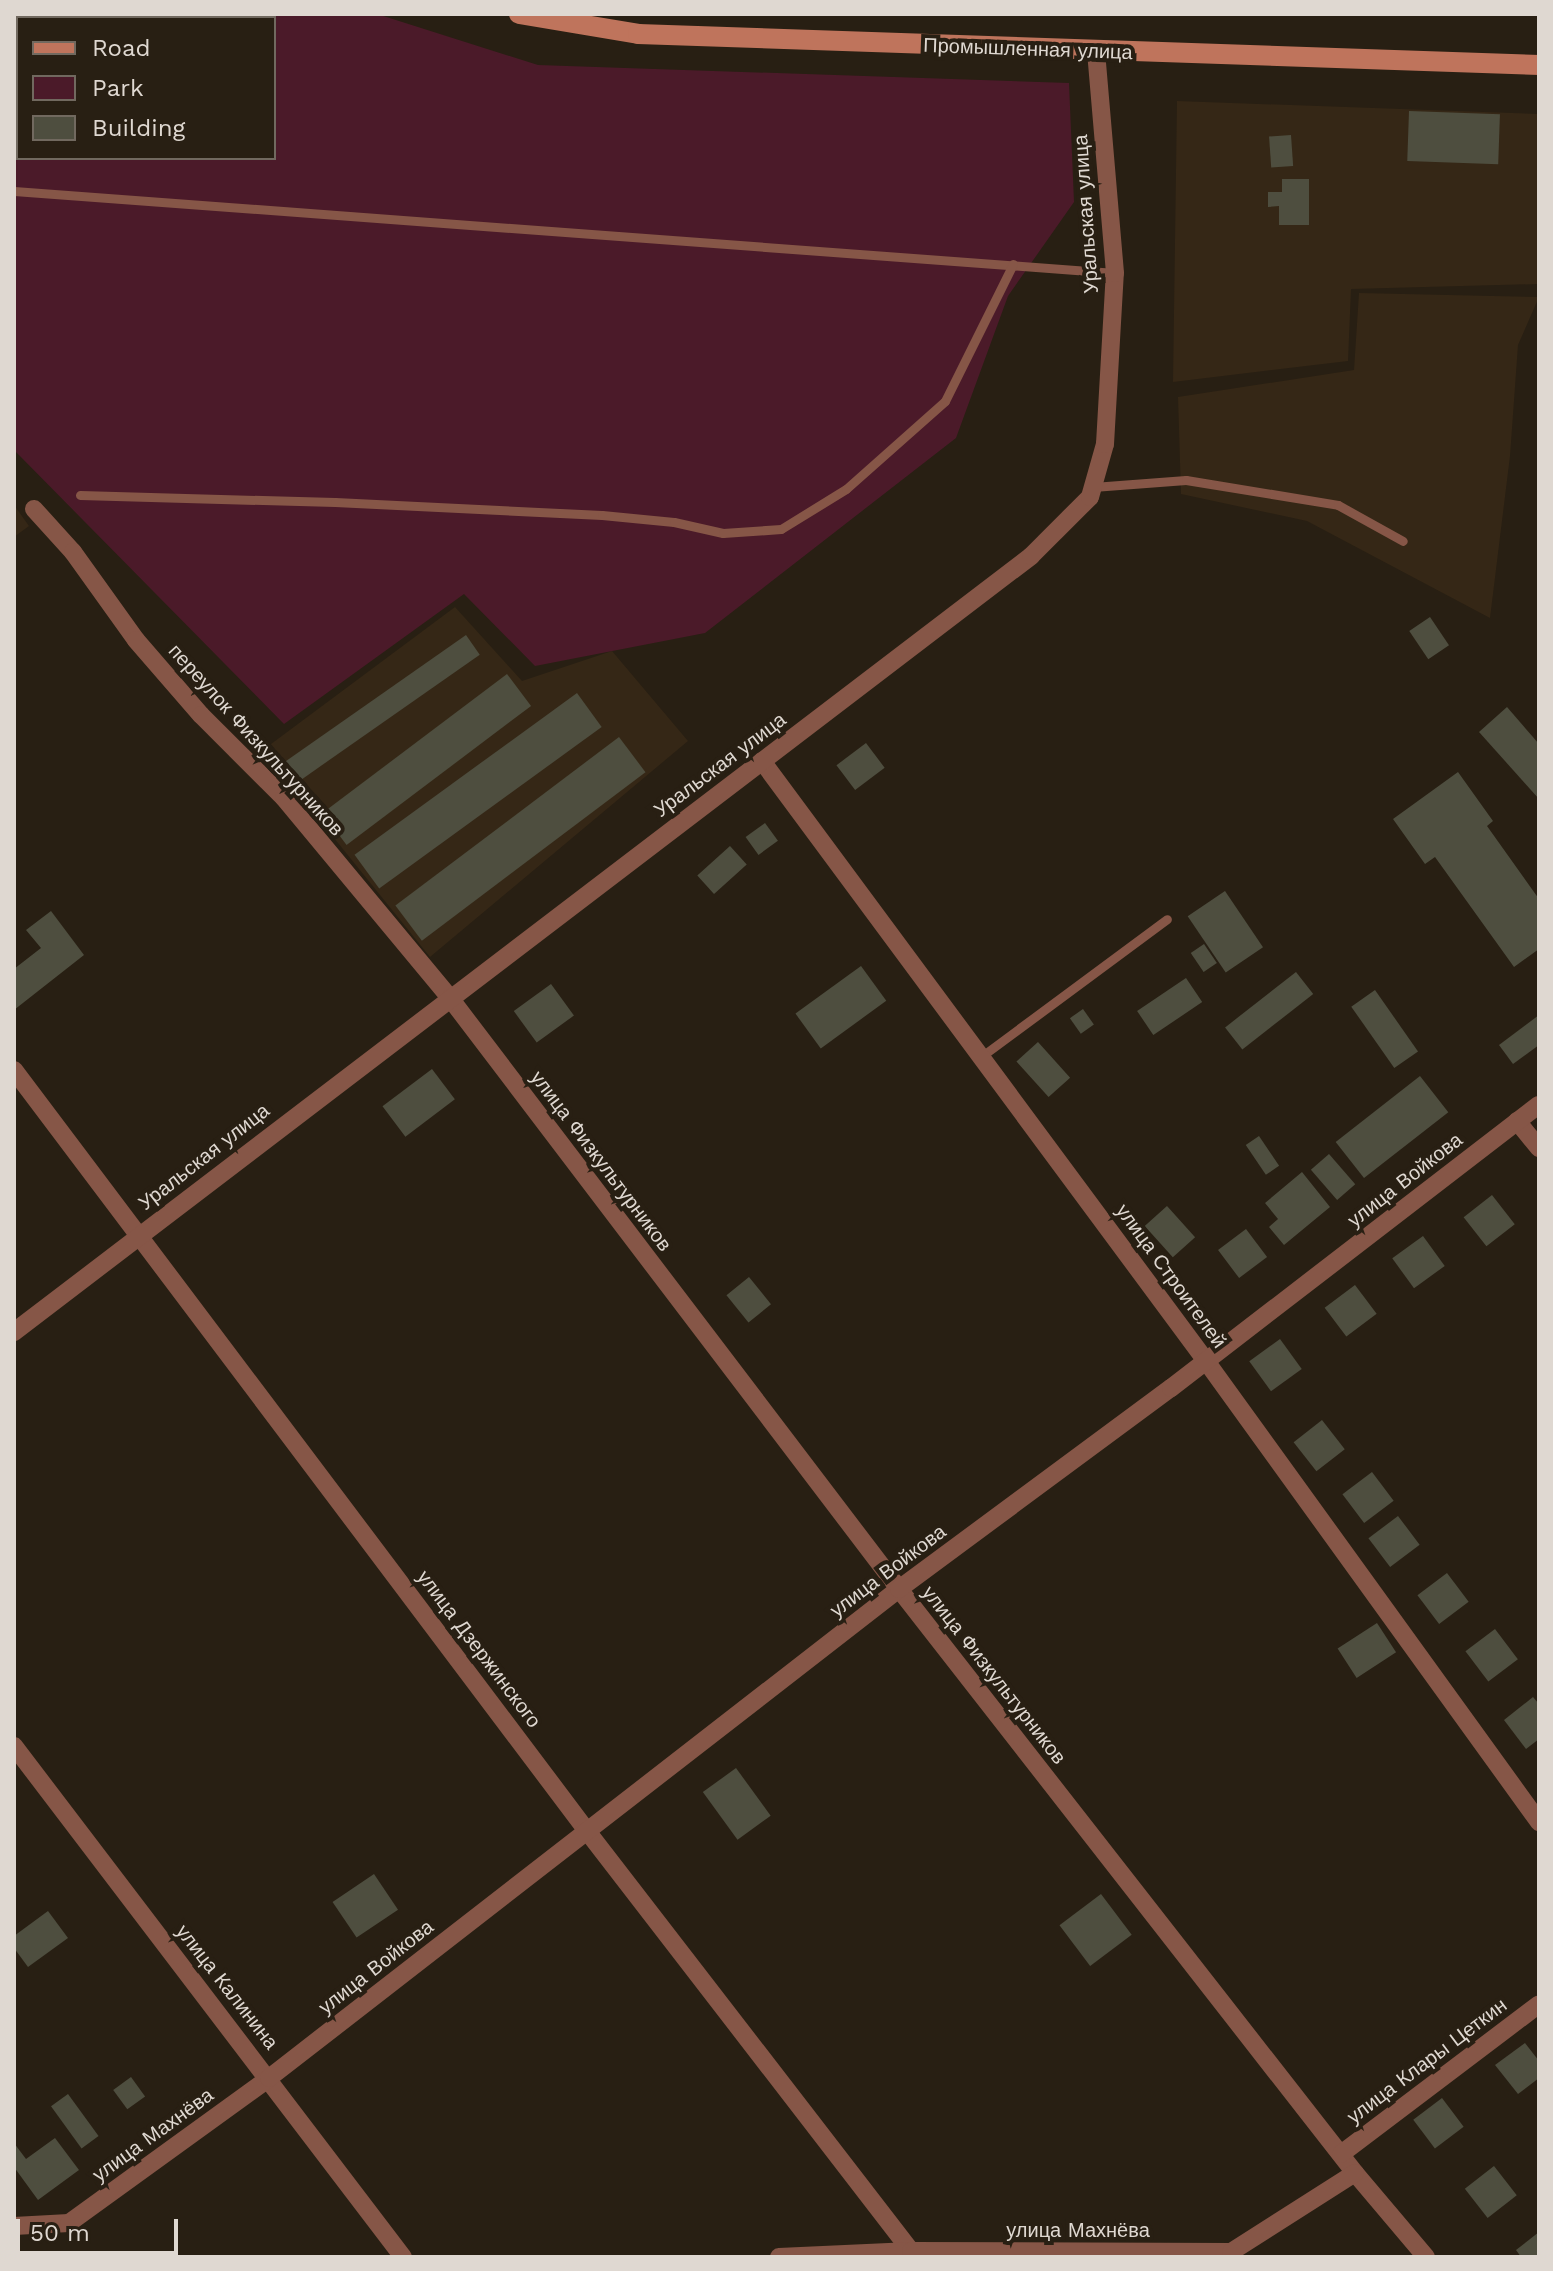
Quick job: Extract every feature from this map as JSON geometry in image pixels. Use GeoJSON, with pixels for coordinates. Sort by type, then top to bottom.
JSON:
{"type":"FeatureCollection","features":[{"type":"Feature","properties":{"kind":"main road","name":"Промышленная улица"},"geometry":{"type":"LineString","coordinates":[[519,14],[638,34],[1539,65]]}},
{"type":"Feature","properties":{"kind":"street","name":"Уральская улица"},"geometry":{"type":"LineString","coordinates":[[14,1332],[1031,556],[1090,497],[1105,444],[1115,273],[1096,52]]}},
{"type":"Feature","properties":{"kind":"street","name":"переулок Физкультурников"},"geometry":{"type":"LineString","coordinates":[[34,509],[73,552],[136,640],[201,715],[284,798],[450,998]]}},
{"type":"Feature","properties":{"kind":"street","name":"улица Строителей"},"geometry":{"type":"LineString","coordinates":[[762,761],[1206,1361],[1539,1822]]}},
{"type":"Feature","properties":{"kind":"street","name":"улица Физкультурников"},"geometry":{"type":"LineString","coordinates":[[450,998],[899,1589],[1355,2173],[1426,2257]]}},
{"type":"Feature","properties":{"kind":"street","name":"улица Дзержинского"},"geometry":{"type":"LineString","coordinates":[[14,1070],[587,1831],[911,2251]]}},
{"type":"Feature","properties":{"kind":"street","name":"улица Войкова"},"geometry":{"type":"LineString","coordinates":[[269,2078],[899,1589],[1206,1361],[1539,1105]]}},
{"type":"Feature","properties":{"kind":"street"},"geometry":{"type":"LineString","coordinates":[[1517,1121],[1539,1148]]}},
{"type":"Feature","properties":{"kind":"street","name":"улица Калинина"},"geometry":{"type":"LineString","coordinates":[[14,1746],[403,2257]]}},
{"type":"Feature","properties":{"kind":"street","name":"улица Клары Цеткин"},"geometry":{"type":"LineString","coordinates":[[1341,2154],[1539,2004]]}},
{"type":"Feature","properties":{"kind":"street","name":"улица Махнёва"},"geometry":{"type":"LineString","coordinates":[[14,2226],[69,2223],[269,2078]]}},
{"type":"Feature","properties":{"kind":"street","name":"улица Махнёва"},"geometry":{"type":"LineString","coordinates":[[779,2257],[911,2251],[1231,2252],[1355,2173]]}},
{"type":"Feature","properties":{"kind":"lane"},"geometry":{"type":"LineString","coordinates":[[14,191],[1115,273]]}},
{"type":"Feature","properties":{"kind":"lane"},"geometry":{"type":"LineString","coordinates":[[80,495],[335,502],[602,515],[674,522],[723,533],[781,529],[846,489],[945,401],[1013,264]]}},
{"type":"Feature","properties":{"kind":"lane"},"geometry":{"type":"LineString","coordinates":[[1093,487],[1186,480],[1338,505],[1403,541]]}},
{"type":"Feature","properties":{"kind":"lane"},"geometry":{"type":"LineString","coordinates":[[982,1056],[1167,919]]}},
{"type":"Feature","properties":{"kind":"shaded area"},"geometry":{"type":"Polygon","coordinates":[[[1177,101],[1539,114],[1539,284],[1351,289],[1348,361],[1173,382],[1177,101]]]}},
{"type":"Feature","properties":{"kind":"shaded area"},"geometry":{"type":"Polygon","coordinates":[[[1359,293],[1539,297],[1518,345],[1510,456],[1490,618],[1307,521],[1181,494],[1178,397],[1354,370],[1359,293]]]}},
{"type":"Feature","properties":{"kind":"shaded area"},"geometry":{"type":"Polygon","coordinates":[[[14,505],[29,526],[14,537],[14,505]]]}},
{"type":"Feature","properties":{"kind":"shaded area"},"geometry":{"type":"Polygon","coordinates":[[[455,607],[522,681],[612,651],[688,741],[430,957],[263,750],[455,607]]]}},
{"type":"Feature","properties":{"kind":"green space"},"geometry":{"type":"Polygon","coordinates":[[[14,14],[377,14],[538,65],[1069,83],[1074,202],[1008,296],[956,438],[705,633],[535,666],[464,594],[284,724],[14,450],[14,14]]]}},
{"type":"Feature","properties":{"kind":"building"},"geometry":{"type":"Polygon","coordinates":[[[1409,111],[1500,114],[1498,164],[1407,161],[1409,111]]]}},
{"type":"Feature","properties":{"kind":"building"},"geometry":{"type":"Polygon","coordinates":[[[1291,135],[1293,166],[1271,167],[1269,137],[1291,135]]]}},
{"type":"Feature","properties":{"kind":"building"},"geometry":{"type":"Polygon","coordinates":[[[1282,179],[1309,179],[1309,225],[1279,225],[1279,206],[1268,207],[1268,192],[1282,192],[1282,179]]]}},
{"type":"Feature","properties":{"kind":"building"},"geometry":{"type":"Polygon","coordinates":[[[1430,617],[1449,645],[1428,659],[1409,631],[1430,617]]]}},
{"type":"Feature","properties":{"kind":"building"},"geometry":{"type":"Polygon","coordinates":[[[466,635],[480,655],[296,783],[283,763],[466,635]]]}},
{"type":"Feature","properties":{"kind":"building"},"geometry":{"type":"Polygon","coordinates":[[[507,674],[531,706],[347,845],[323,813],[507,674]]]}},
{"type":"Feature","properties":{"kind":"building"},"geometry":{"type":"Polygon","coordinates":[[[577,693],[602,727],[379,889],[355,855],[577,693]]]}},
{"type":"Feature","properties":{"kind":"building"},"geometry":{"type":"Polygon","coordinates":[[[1507,707],[1539,744],[1539,799],[1479,732],[1507,707]]]}},
{"type":"Feature","properties":{"kind":"building"},"geometry":{"type":"Polygon","coordinates":[[[619,737],[645,772],[422,941],[395,906],[619,737]]]}},
{"type":"Feature","properties":{"kind":"building"},"geometry":{"type":"Polygon","coordinates":[[[866,743],[885,768],[855,790],[836,765],[866,743]]]}},
{"type":"Feature","properties":{"kind":"building"},"geometry":{"type":"Polygon","coordinates":[[[1458,772],[1493,821],[1487,826],[1539,899],[1539,949],[1514,967],[1435,857],[1425,864],[1393,819],[1458,772]]]}},
{"type":"Feature","properties":{"kind":"building"},"geometry":{"type":"Polygon","coordinates":[[[765,823],[778,841],[759,855],[746,837],[765,823]]]}},
{"type":"Feature","properties":{"kind":"building"},"geometry":{"type":"Polygon","coordinates":[[[730,846],[747,865],[714,894],[697,875],[730,846]]]}},
{"type":"Feature","properties":{"kind":"building"},"geometry":{"type":"Polygon","coordinates":[[[1225,891],[1263,947],[1226,973],[1188,916],[1225,891]]]}},
{"type":"Feature","properties":{"kind":"building"},"geometry":{"type":"Polygon","coordinates":[[[51,911],[84,955],[14,1010],[14,969],[41,948],[26,930],[51,911]]]}},
{"type":"Feature","properties":{"kind":"building"},"geometry":{"type":"Polygon","coordinates":[[[1204,944],[1217,963],[1204,972],[1191,953],[1204,944]]]}},
{"type":"Feature","properties":{"kind":"building"},"geometry":{"type":"Polygon","coordinates":[[[861,966],[886,1001],[821,1048],[795,1014],[861,966]]]}},
{"type":"Feature","properties":{"kind":"building"},"geometry":{"type":"Polygon","coordinates":[[[1296,972],[1313,994],[1242,1049],[1225,1027],[1296,972]]]}},
{"type":"Feature","properties":{"kind":"building"},"geometry":{"type":"Polygon","coordinates":[[[1186,978],[1202,1002],[1153,1035],[1137,1011],[1186,978]]]}},
{"type":"Feature","properties":{"kind":"building"},"geometry":{"type":"Polygon","coordinates":[[[551,984],[574,1016],[537,1043],[514,1011],[551,984]]]}},
{"type":"Feature","properties":{"kind":"building"},"geometry":{"type":"Polygon","coordinates":[[[1375,990],[1418,1051],[1394,1068],[1351,1007],[1375,990]]]}},
{"type":"Feature","properties":{"kind":"building"},"geometry":{"type":"Polygon","coordinates":[[[1083,1009],[1094,1025],[1081,1034],[1070,1018],[1083,1009]]]}},
{"type":"Feature","properties":{"kind":"building"},"geometry":{"type":"Polygon","coordinates":[[[1539,1015],[1539,1045],[1513,1064],[1499,1045],[1539,1015]]]}},
{"type":"Feature","properties":{"kind":"building"},"geometry":{"type":"Polygon","coordinates":[[[1038,1042],[1070,1078],[1049,1097],[1016,1061],[1038,1042]]]}},
{"type":"Feature","properties":{"kind":"building"},"geometry":{"type":"Polygon","coordinates":[[[432,1069],[455,1099],[405,1137],[382,1106],[432,1069]]]}},
{"type":"Feature","properties":{"kind":"building"},"geometry":{"type":"Polygon","coordinates":[[[1420,1076],[1448,1112],[1364,1178],[1336,1142],[1420,1076]]]}},
{"type":"Feature","properties":{"kind":"building"},"geometry":{"type":"Polygon","coordinates":[[[1259,1136],[1279,1166],[1266,1175],[1246,1145],[1259,1136]]]}},
{"type":"Feature","properties":{"kind":"building"},"geometry":{"type":"Polygon","coordinates":[[[1329,1154],[1355,1184],[1337,1200],[1311,1170],[1329,1154]]]}},
{"type":"Feature","properties":{"kind":"building"},"geometry":{"type":"Polygon","coordinates":[[[1302,1172],[1330,1207],[1284,1245],[1269,1227],[1278,1219],[1265,1203],[1302,1172]]]}},
{"type":"Feature","properties":{"kind":"building"},"geometry":{"type":"Polygon","coordinates":[[[1492,1195],[1515,1224],[1486,1246],[1464,1217],[1492,1195]]]}},
{"type":"Feature","properties":{"kind":"building"},"geometry":{"type":"Polygon","coordinates":[[[1167,1206],[1195,1237],[1173,1257],[1145,1226],[1167,1206]]]}},
{"type":"Feature","properties":{"kind":"building"},"geometry":{"type":"Polygon","coordinates":[[[1246,1229],[1267,1257],[1239,1278],[1218,1250],[1246,1229]]]}},
{"type":"Feature","properties":{"kind":"building"},"geometry":{"type":"Polygon","coordinates":[[[1423,1236],[1445,1266],[1414,1288],[1392,1258],[1423,1236]]]}},
{"type":"Feature","properties":{"kind":"building"},"geometry":{"type":"Polygon","coordinates":[[[749,1277],[771,1304],[748,1322],[726,1295],[749,1277]]]}},
{"type":"Feature","properties":{"kind":"building"},"geometry":{"type":"Polygon","coordinates":[[[1355,1285],[1377,1314],[1346,1337],[1325,1308],[1355,1285]]]}},
{"type":"Feature","properties":{"kind":"building"},"geometry":{"type":"Polygon","coordinates":[[[1280,1339],[1302,1369],[1271,1391],[1249,1361],[1280,1339]]]}},
{"type":"Feature","properties":{"kind":"building"},"geometry":{"type":"Polygon","coordinates":[[[1322,1420],[1345,1449],[1316,1471],[1294,1442],[1322,1420]]]}},
{"type":"Feature","properties":{"kind":"building"},"geometry":{"type":"Polygon","coordinates":[[[1372,1472],[1394,1501],[1364,1523],[1342,1494],[1372,1472]]]}},
{"type":"Feature","properties":{"kind":"building"},"geometry":{"type":"Polygon","coordinates":[[[1398,1516],[1420,1545],[1390,1567],[1368,1538],[1398,1516]]]}},
{"type":"Feature","properties":{"kind":"building"},"geometry":{"type":"Polygon","coordinates":[[[1447,1573],[1469,1602],[1439,1624],[1417,1595],[1447,1573]]]}},
{"type":"Feature","properties":{"kind":"building"},"geometry":{"type":"Polygon","coordinates":[[[1377,1623],[1396,1652],[1357,1678],[1338,1649],[1377,1623]]]}},
{"type":"Feature","properties":{"kind":"building"},"geometry":{"type":"Polygon","coordinates":[[[1495,1629],[1518,1659],[1488,1682],[1465,1651],[1495,1629]]]}},
{"type":"Feature","properties":{"kind":"building"},"geometry":{"type":"Polygon","coordinates":[[[1533,1697],[1539,1704],[1539,1739],[1526,1749],[1504,1720],[1533,1697]]]}},
{"type":"Feature","properties":{"kind":"building"},"geometry":{"type":"Polygon","coordinates":[[[736,1768],[771,1816],[738,1840],[703,1792],[736,1768]]]}},
{"type":"Feature","properties":{"kind":"building"},"geometry":{"type":"Polygon","coordinates":[[[374,1874],[398,1910],[357,1938],[333,1902],[374,1874]]]}},
{"type":"Feature","properties":{"kind":"building"},"geometry":{"type":"Polygon","coordinates":[[[1101,1894],[1132,1935],[1090,1966],[1059,1925],[1101,1894]]]}},
{"type":"Feature","properties":{"kind":"building"},"geometry":{"type":"Polygon","coordinates":[[[48,1911],[68,1938],[28,1967],[14,1948],[14,1936],[48,1911]]]}},
{"type":"Feature","properties":{"kind":"building"},"geometry":{"type":"Polygon","coordinates":[[[1525,2043],[1539,2061],[1539,2078],[1518,2094],[1495,2065],[1525,2043]]]}},
{"type":"Feature","properties":{"kind":"building"},"geometry":{"type":"Polygon","coordinates":[[[131,2077],[145,2096],[127,2109],[113,2090],[131,2077]]]}},
{"type":"Feature","properties":{"kind":"building"},"geometry":{"type":"Polygon","coordinates":[[[68,2094],[99,2136],[82,2148],[51,2106],[68,2094]]]}},
{"type":"Feature","properties":{"kind":"building"},"geometry":{"type":"Polygon","coordinates":[[[1442,2098],[1464,2127],[1435,2148],[1413,2120],[1442,2098]]]}},
{"type":"Feature","properties":{"kind":"building"},"geometry":{"type":"Polygon","coordinates":[[[55,2138],[79,2170],[38,2200],[14,2167],[14,2143],[26,2159],[55,2138]]]}},
{"type":"Feature","properties":{"kind":"building"},"geometry":{"type":"Polygon","coordinates":[[[1494,2166],[1517,2195],[1488,2218],[1465,2189],[1494,2166]]]}},
{"type":"Feature","properties":{"kind":"building"},"geometry":{"type":"Polygon","coordinates":[[[1539,2232],[1539,2257],[1521,2257],[1516,2250],[1539,2232]]]}}]}
